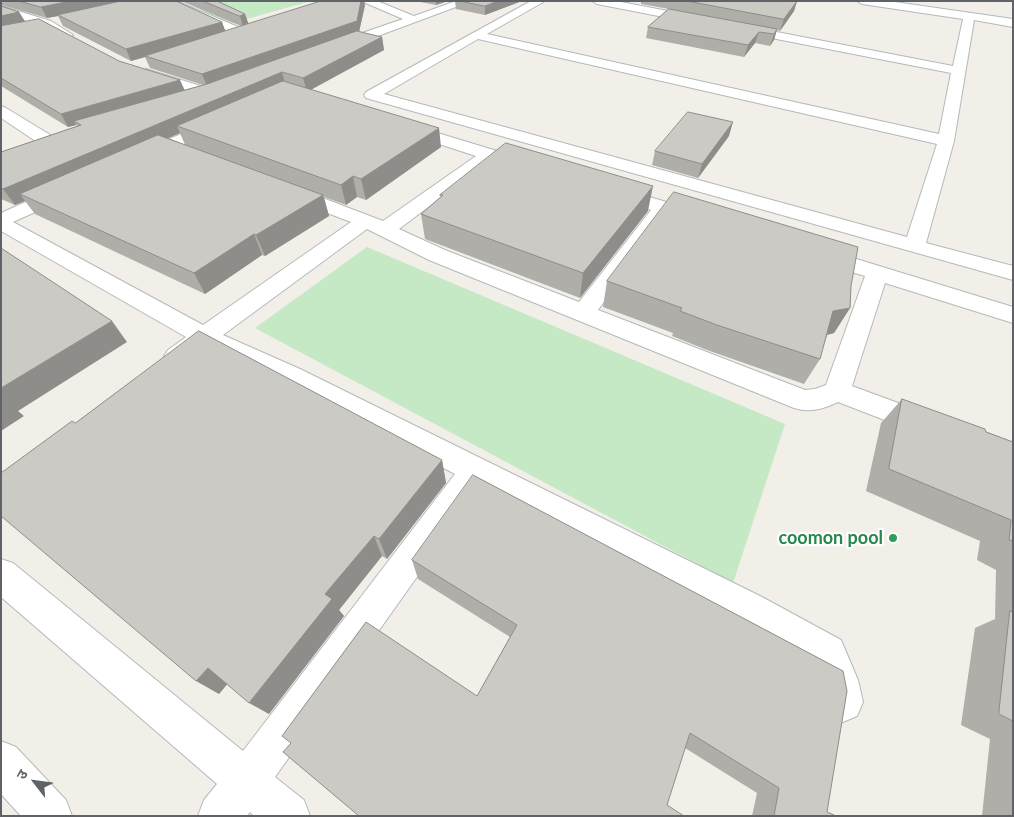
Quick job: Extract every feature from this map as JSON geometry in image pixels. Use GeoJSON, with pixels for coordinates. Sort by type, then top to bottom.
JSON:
{"type":"FeatureCollection","features":[{"type":"Feature","properties":{"kind":"street"},"geometry":{"type":"LineString","coordinates":[[166,1],[242,33]]}},
{"type":"Feature","properties":{"kind":"street"},"geometry":{"type":"LineString","coordinates":[[366,1],[412,19]]}},
{"type":"Feature","properties":{"kind":"street"},"geometry":{"type":"LineString","coordinates":[[318,53],[467,1]]}},
{"type":"Feature","properties":{"kind":"street"},"geometry":{"type":"LineString","coordinates":[[540,1],[371,95],[1013,273]]}},
{"type":"Feature","properties":{"kind":"street"},"geometry":{"type":"LineString","coordinates":[[597,1],[960,71]]}},
{"type":"Feature","properties":{"kind":"street"},"geometry":{"type":"LineString","coordinates":[[862,1],[1013,23]]}},
{"type":"Feature","properties":{"kind":"street"},"geometry":{"type":"LineString","coordinates":[[1,9],[47,24],[80,42]]}},
{"type":"Feature","properties":{"kind":"street"},"geometry":{"type":"LineString","coordinates":[[915,246],[946,141],[969,16]]}},
{"type":"Feature","properties":{"kind":"street"},"geometry":{"type":"LineString","coordinates":[[20,30],[66,20]]}},
{"type":"Feature","properties":{"kind":"street"},"geometry":{"type":"LineString","coordinates":[[223,39],[278,22]]}},
{"type":"Feature","properties":{"kind":"street"},"geometry":{"type":"LineString","coordinates":[[476,35],[946,141]]}},
{"type":"Feature","properties":{"kind":"street"},"geometry":{"type":"LineString","coordinates":[[149,62],[130,68],[207,93]]}},
{"type":"Feature","properties":{"kind":"street"},"geometry":{"type":"LineString","coordinates":[[178,102],[235,83]]}},
{"type":"Feature","properties":{"kind":"street"},"geometry":{"type":"LineString","coordinates":[[1,111],[46,140]]}},
{"type":"Feature","properties":{"kind":"street"},"geometry":{"type":"LineString","coordinates":[[123,165],[236,115]]}},
{"type":"Feature","properties":{"kind":"street"},"geometry":{"type":"LineString","coordinates":[[388,123],[544,171]]}},
{"type":"Feature","properties":{"kind":"street"},"geometry":{"type":"LineString","coordinates":[[28,146],[65,135]]}},
{"type":"Feature","properties":{"kind":"street"},"geometry":{"type":"LineString","coordinates":[[167,146],[194,156]]}},
{"type":"Feature","properties":{"kind":"street"},"geometry":{"type":"LineString","coordinates":[[155,372],[204,337],[488,154]]}},
{"type":"Feature","properties":{"kind":"street"},"geometry":{"type":"LineString","coordinates":[[1,221],[80,185]]}},
{"type":"Feature","properties":{"kind":"street"},"geometry":{"type":"LineString","coordinates":[[276,187],[376,226],[438,255],[804,401],[819,399],[837,391],[947,433]]}},
{"type":"Feature","properties":{"kind":"street"},"geometry":{"type":"LineString","coordinates":[[599,188],[719,224]]}},
{"type":"Feature","properties":{"kind":"street"},"geometry":{"type":"LineString","coordinates":[[583,313],[663,207]]}},
{"type":"Feature","properties":{"kind":"street"},"geometry":{"type":"LineString","coordinates":[[1,221],[204,337],[291,376],[749,610],[828,653],[839,680],[843,704],[840,729]]}},
{"type":"Feature","properties":{"kind":"street"},"geometry":{"type":"LineString","coordinates":[[802,250],[1013,315]]}},
{"type":"Feature","properties":{"kind":"street"},"geometry":{"type":"LineString","coordinates":[[837,391],[876,273]]}},
{"type":"Feature","properties":{"kind":"street"},"geometry":{"type":"LineString","coordinates":[[220,816],[475,471]]}},
{"type":"Feature","properties":{"kind":"street"},"geometry":{"type":"LineString","coordinates":[[1,575],[288,816]]}},
{"type":"Feature","properties":{"kind":"street"},"geometry":{"type":"LineString","coordinates":[[1,762],[50,816]]}},
{"type":"Feature","properties":{"kind":"green space"},"geometry":{"type":"Polygon","coordinates":[[[184,1],[311,1],[229,24],[184,1]]]}},
{"type":"Feature","properties":{"kind":"green space"},"geometry":{"type":"Polygon","coordinates":[[[367,247],[785,424],[733,583],[255,328],[367,247]]]}},
{"type":"Feature","properties":{"kind":"building"},"geometry":{"type":"Polygon","coordinates":[[[19,1],[71,1],[41,7],[19,1]]]}},
{"type":"Feature","properties":{"kind":"building"},"geometry":{"type":"Polygon","coordinates":[[[121,1],[176,1],[222,22],[126,49],[58,15],[121,1]]]}},
{"type":"Feature","properties":{"kind":"building"},"geometry":{"type":"Polygon","coordinates":[[[203,1],[217,1],[245,14],[240,16],[203,1]]]}},
{"type":"Feature","properties":{"kind":"building"},"geometry":{"type":"Polygon","coordinates":[[[321,1],[361,1],[357,21],[202,74],[145,56],[321,1]]]}},
{"type":"Feature","properties":{"kind":"building"},"geometry":{"type":"Polygon","coordinates":[[[460,1],[498,1],[485,6],[460,1]]]}},
{"type":"Feature","properties":{"kind":"building"},"geometry":{"type":"Polygon","coordinates":[[[687,1],[797,1],[784,19],[687,1]]]}},
{"type":"Feature","properties":{"kind":"building"},"geometry":{"type":"Polygon","coordinates":[[[1,6],[19,12],[1,16],[1,6]]]}},
{"type":"Feature","properties":{"kind":"building"},"geometry":{"type":"Polygon","coordinates":[[[669,9],[777,29],[774,34],[759,32],[748,45],[648,27],[669,9]]]}},
{"type":"Feature","properties":{"kind":"building"},"geometry":{"type":"Polygon","coordinates":[[[39,19],[119,61],[180,80],[61,114],[1,78],[1,26],[39,19]]]}},
{"type":"Feature","properties":{"kind":"building"},"geometry":{"type":"Polygon","coordinates":[[[357,31],[382,37],[303,78],[282,72],[3,189],[1,188],[1,152],[81,125],[74,121],[207,84],[357,31]]]}},
{"type":"Feature","properties":{"kind":"building"},"geometry":{"type":"Polygon","coordinates":[[[283,81],[439,128],[361,179],[353,176],[341,185],[177,126],[283,81]]]}},
{"type":"Feature","properties":{"kind":"building"},"geometry":{"type":"Polygon","coordinates":[[[688,112],[733,122],[702,164],[655,151],[688,112]]]}},
{"type":"Feature","properties":{"kind":"building"},"geometry":{"type":"Polygon","coordinates":[[[158,135],[323,195],[256,235],[254,234],[194,273],[20,194],[158,135]]]}},
{"type":"Feature","properties":{"kind":"building"},"geometry":{"type":"Polygon","coordinates":[[[506,143],[653,186],[583,273],[421,214],[443,195],[440,195],[506,143]]]}},
{"type":"Feature","properties":{"kind":"building"},"geometry":{"type":"Polygon","coordinates":[[[674,192],[858,247],[851,286],[850,308],[833,311],[820,359],[717,325],[680,311],[682,308],[607,281],[674,192]]]}},
{"type":"Feature","properties":{"kind":"building"},"geometry":{"type":"Polygon","coordinates":[[[1,248],[112,321],[1,388],[1,248]]]}},
{"type":"Feature","properties":{"kind":"building"},"geometry":{"type":"Polygon","coordinates":[[[199,331],[442,460],[379,539],[374,536],[325,594],[332,599],[249,703],[208,668],[196,681],[1,516],[1,473],[72,421],[75,423],[199,331]]]}},
{"type":"Feature","properties":{"kind":"building"},"geometry":{"type":"Polygon","coordinates":[[[902,399],[985,429],[986,432],[1013,442],[1013,541],[1009,540],[1011,520],[889,469],[902,399]]]}},
{"type":"Feature","properties":{"kind":"building"},"geometry":{"type":"Polygon","coordinates":[[[473,475],[843,671],[847,691],[827,812],[834,815],[774,816],[779,788],[690,733],[667,805],[684,816],[359,816],[283,752],[291,743],[282,736],[366,622],[477,696],[517,625],[412,560],[473,475]]]}},
{"type":"Feature","properties":{"kind":"building"},"geometry":{"type":"Polygon","coordinates":[[[1010,611],[1013,612],[1013,721],[999,714],[1010,611]]]}},
{"type":"Feature","properties":{"kind":"place","name":"coomon pool"},"geometry":{"type":"Point","coordinates":[893,538]}}]}
